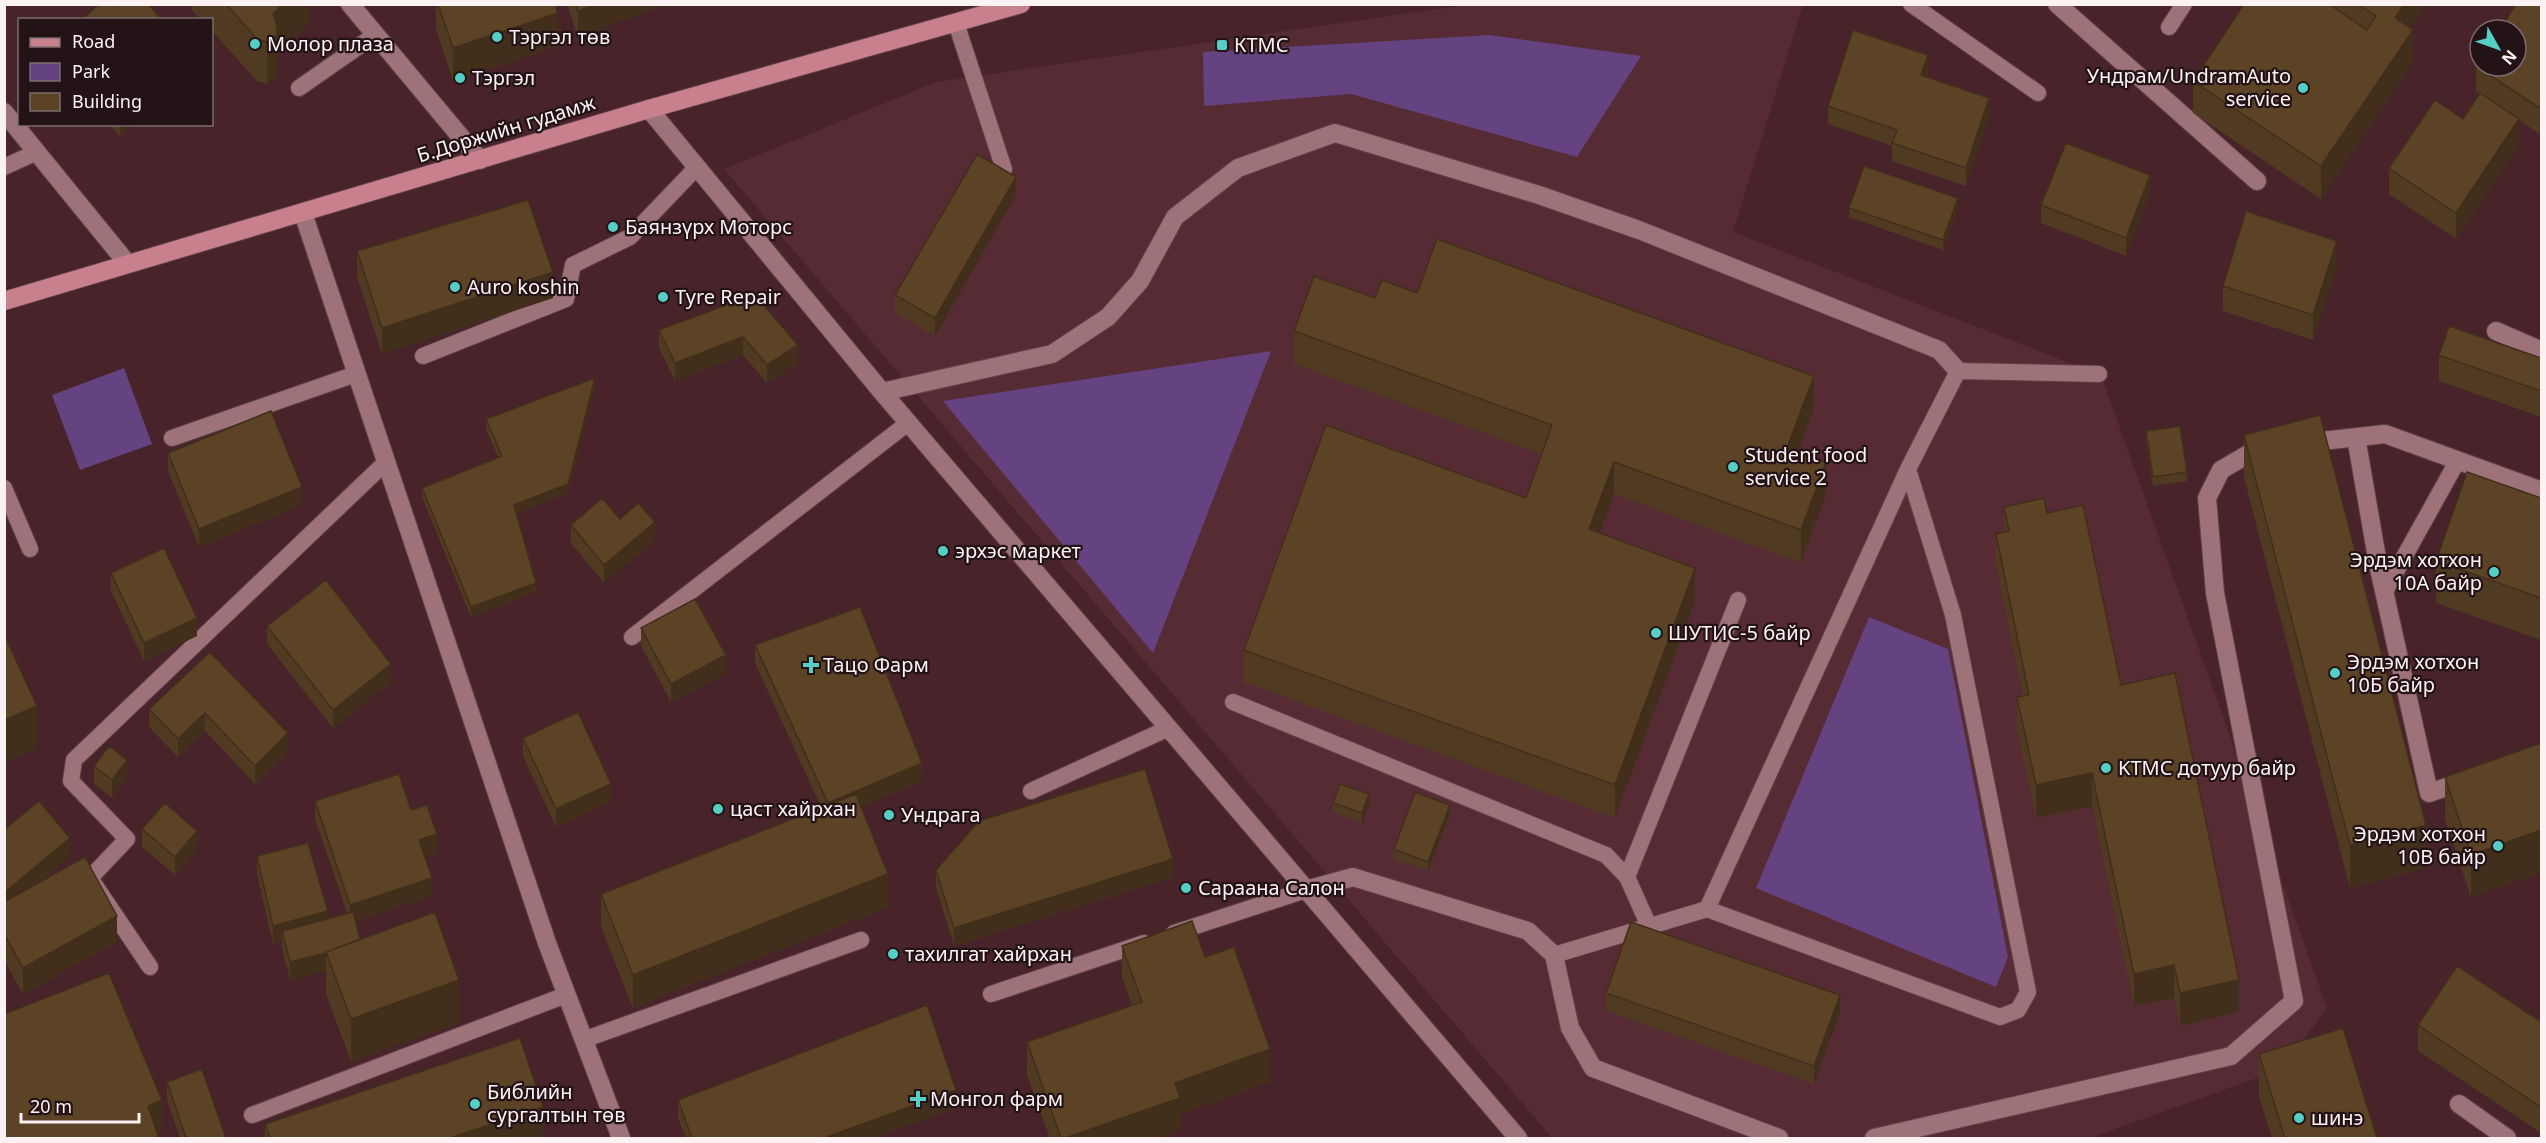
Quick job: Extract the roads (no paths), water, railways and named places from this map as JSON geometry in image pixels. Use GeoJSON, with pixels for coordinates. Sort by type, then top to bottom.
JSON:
{"type":"FeatureCollection","features":[{"type":"Feature","properties":{"kind":"main road","name":"Б.Доржийн гудамж"},"geometry":{"type":"LineString","coordinates":[[4,301],[649,109],[1021,4]]}},
{"type":"Feature","properties":{"kind":"street"},"geometry":{"type":"LineString","coordinates":[[350,4],[480,160]]}},
{"type":"Feature","properties":{"kind":"street"},"geometry":{"type":"LineString","coordinates":[[2057,4],[2257,181]]}},
{"type":"Feature","properties":{"kind":"street"},"geometry":{"type":"LineString","coordinates":[[649,109],[908,423],[1518,1138]]}},
{"type":"Feature","properties":{"kind":"street"},"geometry":{"type":"LineString","coordinates":[[4,112],[127,263]]}},
{"type":"Feature","properties":{"kind":"street"},"geometry":{"type":"LineString","coordinates":[[882,392],[1052,354],[1108,317],[1140,281],[1175,218],[1238,168],[1335,133],[1539,195],[1639,230],[1939,350],[1958,370]]}},
{"type":"Feature","properties":{"kind":"street"},"geometry":{"type":"LineString","coordinates":[[303,213],[566,995],[621,1138]]}},
{"type":"Feature","properties":{"kind":"street"},"geometry":{"type":"LineString","coordinates":[[2496,331],[2541,351]]}},
{"type":"Feature","properties":{"kind":"street"},"geometry":{"type":"LineString","coordinates":[[1874,1138],[2231,1056],[2294,1001],[2216,593],[2207,498],[2221,470],[2257,449],[2385,434],[2541,491]]}},
{"type":"Feature","properties":{"kind":"street"},"geometry":{"type":"LineString","coordinates":[[2356,437],[2384,593],[2429,793],[2485,773]]}},
{"type":"Feature","properties":{"kind":"street"},"geometry":{"type":"LineString","coordinates":[[1306,890],[1353,877],[1528,931],[1554,955],[1570,1028],[1593,1068],[1779,1138]]}},
{"type":"Feature","properties":{"kind":"street"},"geometry":{"type":"LineString","coordinates":[[2459,1104],[2507,1138]]}},
{"type":"Feature","properties":{"kind":"lane"},"geometry":{"type":"LineString","coordinates":[[1911,4],[2038,93]]}},
{"type":"Feature","properties":{"kind":"lane"},"geometry":{"type":"LineString","coordinates":[[2169,27],[2184,4]]}},
{"type":"Feature","properties":{"kind":"lane"},"geometry":{"type":"LineString","coordinates":[[956,23],[1004,169]]}},
{"type":"Feature","properties":{"kind":"lane"},"geometry":{"type":"LineString","coordinates":[[299,88],[375,35]]}},
{"type":"Feature","properties":{"kind":"lane"},"geometry":{"type":"LineString","coordinates":[[4,167],[37,152]]}},
{"type":"Feature","properties":{"kind":"lane"},"geometry":{"type":"LineString","coordinates":[[423,356],[566,299],[573,266],[630,237],[697,167]]}},
{"type":"Feature","properties":{"kind":"lane"},"geometry":{"type":"LineString","coordinates":[[1707,909],[1908,469],[1958,370],[2099,374]]}},
{"type":"Feature","properties":{"kind":"lane"},"geometry":{"type":"LineString","coordinates":[[172,438],[356,374]]}},
{"type":"Feature","properties":{"kind":"lane"},"geometry":{"type":"LineString","coordinates":[[632,637],[908,423]]}},
{"type":"Feature","properties":{"kind":"lane"},"geometry":{"type":"LineString","coordinates":[[2384,593],[2458,460]]}},
{"type":"Feature","properties":{"kind":"lane"},"geometry":{"type":"LineString","coordinates":[[150,967],[90,878],[127,839],[71,781],[74,760],[386,462]]}},
{"type":"Feature","properties":{"kind":"lane"},"geometry":{"type":"LineString","coordinates":[[1554,955],[1707,909],[2000,1017],[2018,1011],[2028,992],[1953,615],[1908,469]]}},
{"type":"Feature","properties":{"kind":"lane"},"geometry":{"type":"LineString","coordinates":[[4,488],[30,549]]}},
{"type":"Feature","properties":{"kind":"lane"},"geometry":{"type":"LineString","coordinates":[[1628,877],[1738,600]]}},
{"type":"Feature","properties":{"kind":"lane"},"geometry":{"type":"LineString","coordinates":[[1233,702],[1606,855],[1628,877],[1649,926]]}},
{"type":"Feature","properties":{"kind":"lane"},"geometry":{"type":"LineString","coordinates":[[1031,791],[1168,728]]}},
{"type":"Feature","properties":{"kind":"lane"},"geometry":{"type":"LineString","coordinates":[[991,994],[1306,890]]}},
{"type":"Feature","properties":{"kind":"lane"},"geometry":{"type":"LineString","coordinates":[[583,1040],[861,940]]}},
{"type":"Feature","properties":{"kind":"lane"},"geometry":{"type":"LineString","coordinates":[[252,1115],[566,995]]}},
{"type":"Feature","properties":{"kind":"place","name":"Тэргэл төв"},"geometry":{"type":"Point","coordinates":[497,37]}},
{"type":"Feature","properties":{"kind":"place","name":"Молор плаза"},"geometry":{"type":"Point","coordinates":[255,44]}},
{"type":"Feature","properties":{"kind":"place","name":"КТМС"},"geometry":{"type":"Point","coordinates":[1222,45]}},
{"type":"Feature","properties":{"kind":"place","name":"Тэргэл"},"geometry":{"type":"Point","coordinates":[460,78]}},
{"type":"Feature","properties":{"kind":"place","name":"Ундрам/UndramAuto service"},"geometry":{"type":"Point","coordinates":[2303,88]}},
{"type":"Feature","properties":{"kind":"place","name":"Баянзүрх Моторс"},"geometry":{"type":"Point","coordinates":[613,227]}},
{"type":"Feature","properties":{"kind":"place","name":"Auro koshin"},"geometry":{"type":"Point","coordinates":[455,287]}},
{"type":"Feature","properties":{"kind":"place","name":"Tyre Repair"},"geometry":{"type":"Point","coordinates":[663,297]}},
{"type":"Feature","properties":{"kind":"place","name":"Student food service 2"},"geometry":{"type":"Point","coordinates":[1733,467]}},
{"type":"Feature","properties":{"kind":"place","name":"эрхэс маркет"},"geometry":{"type":"Point","coordinates":[943,551]}},
{"type":"Feature","properties":{"kind":"place","name":"Эрдэм хотхон 10А байр"},"geometry":{"type":"Point","coordinates":[2494,572]}},
{"type":"Feature","properties":{"kind":"place","name":"ШУТИС-5 байр"},"geometry":{"type":"Point","coordinates":[1656,633]}},
{"type":"Feature","properties":{"kind":"place","name":"Тацо Фарм"},"geometry":{"type":"Point","coordinates":[811,665]}},
{"type":"Feature","properties":{"kind":"place","name":"Эрдэм хотхон 10Б байр"},"geometry":{"type":"Point","coordinates":[2335,673]}},
{"type":"Feature","properties":{"kind":"place","name":"KTMC дотуур байр"},"geometry":{"type":"Point","coordinates":[2106,768]}},
{"type":"Feature","properties":{"kind":"place","name":"цаст хайрхан"},"geometry":{"type":"Point","coordinates":[718,809]}},
{"type":"Feature","properties":{"kind":"place","name":"Ундрага"},"geometry":{"type":"Point","coordinates":[889,815]}},
{"type":"Feature","properties":{"kind":"place","name":"Эрдэм хотхон 10В байр"},"geometry":{"type":"Point","coordinates":[2498,846]}},
{"type":"Feature","properties":{"kind":"place","name":"Сараана Салон"},"geometry":{"type":"Point","coordinates":[1186,888]}},
{"type":"Feature","properties":{"kind":"place","name":"тахилгат хайрхан"},"geometry":{"type":"Point","coordinates":[893,954]}},
{"type":"Feature","properties":{"kind":"place","name":"Монгол фарм"},"geometry":{"type":"Point","coordinates":[918,1099]}},
{"type":"Feature","properties":{"kind":"place","name":"Библийн сургалтын төв"},"geometry":{"type":"Point","coordinates":[475,1104]}},
{"type":"Feature","properties":{"kind":"place","name":"шинэ"},"geometry":{"type":"Point","coordinates":[2299,1118]}}]}
